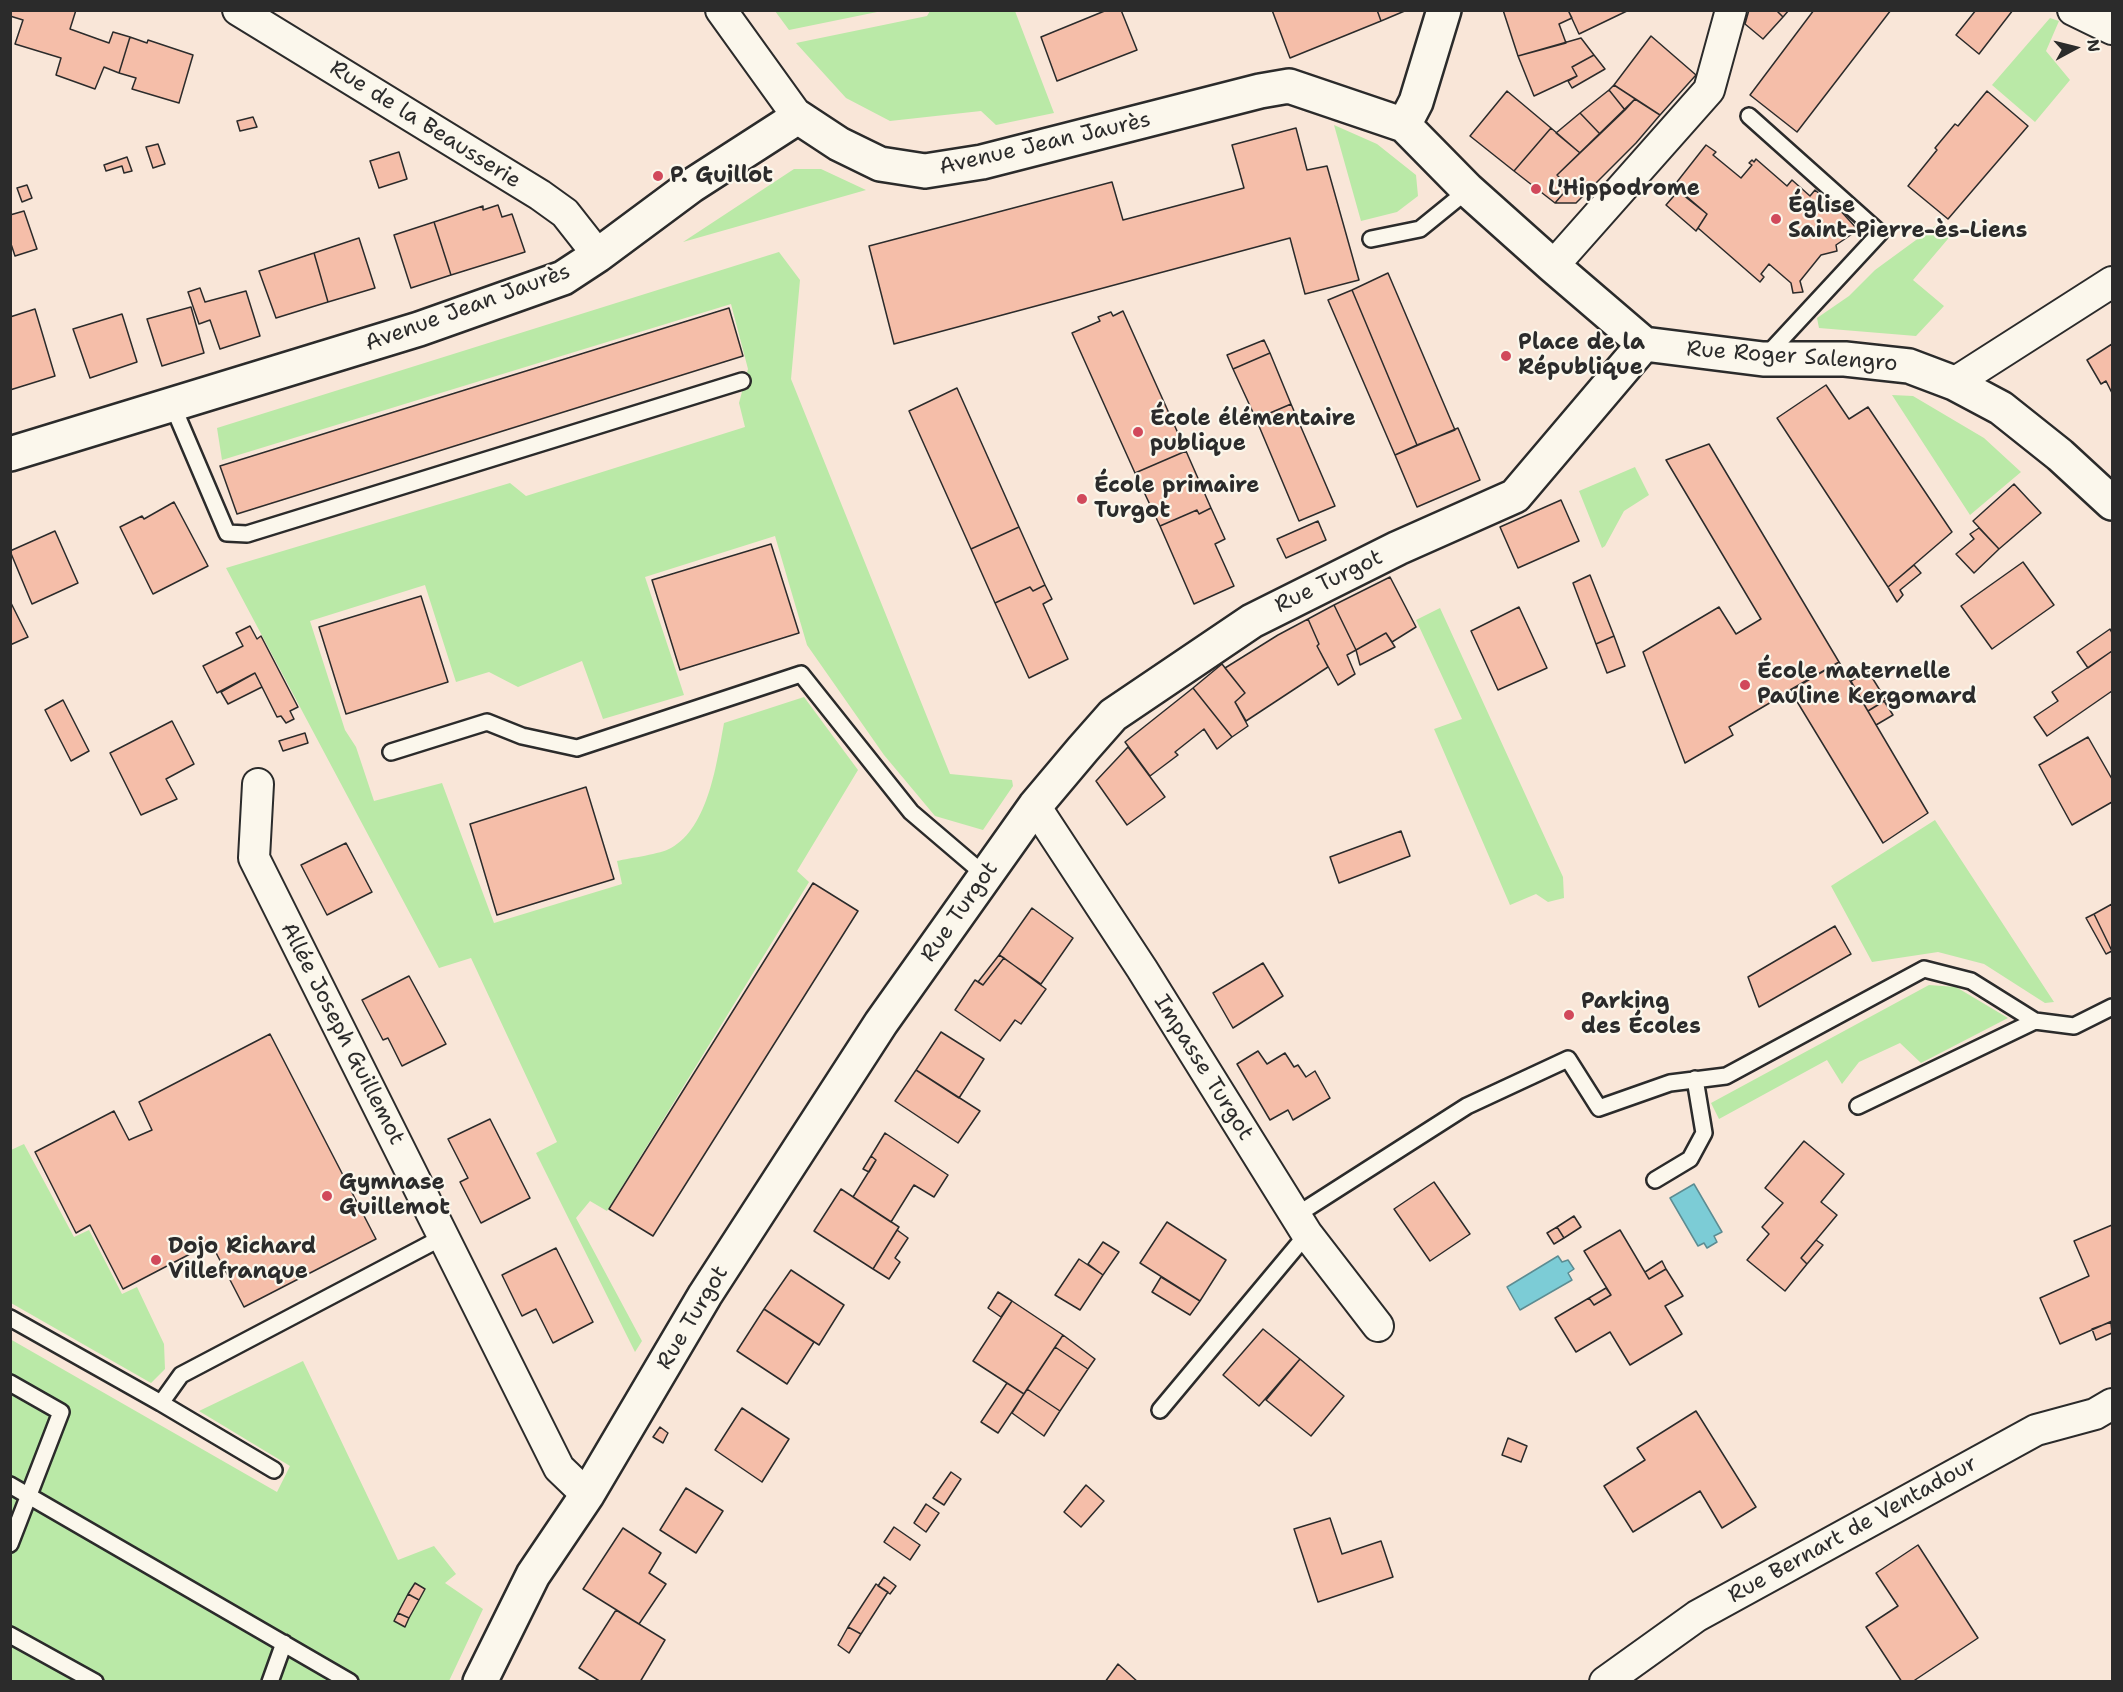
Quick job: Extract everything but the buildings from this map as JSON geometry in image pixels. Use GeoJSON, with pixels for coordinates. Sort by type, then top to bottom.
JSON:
{"type":"FeatureCollection","features":[{"type":"Feature","properties":{"kind":"main road"},"geometry":{"type":"LineString","coordinates":[[1444,10],[1416,102],[1404,125],[1468,189],[1552,266],[1644,344]]}},
{"type":"Feature","properties":{"kind":"main road","name":"Avenue Jean Jaurès"},"geometry":{"type":"LineString","coordinates":[[10,454],[429,326],[563,278],[691,186],[798,117],[839,144],[880,164],[925,171],[982,162],[1260,91],[1289,86],[1404,125]]}},
{"type":"Feature","properties":{"kind":"main road","name":"Rue Roger Salengro"},"geometry":{"type":"LineString","coordinates":[[1644,344],[1763,359],[1845,359],[1909,366],[1954,383],[2001,408],[2060,455],[2112,503]]}},
{"type":"Feature","properties":{"kind":"main road","name":"Rue Turgot"},"geometry":{"type":"LineString","coordinates":[[480,1682],[533,1575],[587,1495],[705,1295],[880,1023],[1035,806],[1113,715],[1252,621],[1398,548],[1515,496],[1644,344]]}},
{"type":"Feature","properties":{"kind":"street","name":"Rue de la Beausserie"},"geometry":{"type":"LineString","coordinates":[[238,10],[540,195],[565,213],[598,255]]}},
{"type":"Feature","properties":{"kind":"street"},"geometry":{"type":"LineString","coordinates":[[721,10],[798,117]]}},
{"type":"Feature","properties":{"kind":"street"},"geometry":{"type":"LineString","coordinates":[[1552,266],[1709,90],[1731,10]]}},
{"type":"Feature","properties":{"kind":"street"},"geometry":{"type":"LineString","coordinates":[[2073,10],[2112,29]]}},
{"type":"Feature","properties":{"kind":"street"},"geometry":{"type":"LineString","coordinates":[[1954,383],[2112,282]]}},
{"type":"Feature","properties":{"kind":"street","name":"Allée Joseph Guillemot"},"geometry":{"type":"LineString","coordinates":[[258,784],[254,858],[559,1468],[587,1495]]}},
{"type":"Feature","properties":{"kind":"street","name":"Impasse Turgot"},"geometry":{"type":"LineString","coordinates":[[1035,806],[1142,969],[1301,1225],[1378,1326]]}},
{"type":"Feature","properties":{"kind":"street","name":"Rue Bernart de Ventadour"},"geometry":{"type":"LineString","coordinates":[[1605,1682],[1697,1616],[2036,1430],[2095,1414],[2112,1404]]}},
{"type":"Feature","properties":{"kind":"lane"},"geometry":{"type":"LineString","coordinates":[[1749,116],[1880,233],[1763,359]]}},
{"type":"Feature","properties":{"kind":"lane"},"geometry":{"type":"LineString","coordinates":[[1371,239],[1420,229],[1468,189]]}},
{"type":"Feature","properties":{"kind":"lane"},"geometry":{"type":"LineString","coordinates":[[172,404],[227,532],[247,534],[742,381]]}},
{"type":"Feature","properties":{"kind":"lane"},"geometry":{"type":"LineString","coordinates":[[391,752],[487,722],[522,736],[577,748],[801,674],[911,812],[986,876]]}},
{"type":"Feature","properties":{"kind":"lane"},"geometry":{"type":"LineString","coordinates":[[1160,1410],[1301,1225],[1467,1106],[1568,1059],[1599,1108],[1670,1083],[1726,1076],[1924,969],[1971,981],[2036,1021],[2074,1026],[2112,1007]]}},
{"type":"Feature","properties":{"kind":"lane"},"geometry":{"type":"LineString","coordinates":[[1858,1106],[2036,1021]]}},
{"type":"Feature","properties":{"kind":"lane"},"geometry":{"type":"LineString","coordinates":[[1654,1180],[1690,1159],[1704,1133],[1695,1079]]}},
{"type":"Feature","properties":{"kind":"lane"},"geometry":{"type":"LineString","coordinates":[[161,1403],[181,1375],[443,1237]]}},
{"type":"Feature","properties":{"kind":"lane"},"geometry":{"type":"LineString","coordinates":[[10,1318],[274,1470]]}},
{"type":"Feature","properties":{"kind":"lane"},"geometry":{"type":"LineString","coordinates":[[10,1383],[61,1412],[10,1544]]}},
{"type":"Feature","properties":{"kind":"lane"},"geometry":{"type":"LineString","coordinates":[[10,1485],[350,1682]]}},
{"type":"Feature","properties":{"kind":"lane"},"geometry":{"type":"LineString","coordinates":[[10,1635],[95,1682]]}},
{"type":"Feature","properties":{"kind":"lane"},"geometry":{"type":"LineString","coordinates":[[270,1682],[284,1643]]}},
{"type":"Feature","properties":{"kind":"green space"},"geometry":{"type":"Polygon","coordinates":[[[775,11],[882,11],[789,30],[775,11]]]}},
{"type":"Feature","properties":{"kind":"green space"},"geometry":{"type":"Polygon","coordinates":[[[930,11],[1015,11],[1054,113],[996,125],[981,111],[890,121],[846,98],[796,43],[927,16],[930,11]]]}},
{"type":"Feature","properties":{"kind":"green space"},"geometry":{"type":"Polygon","coordinates":[[[2050,18],[2059,21],[2046,51],[2070,80],[2035,122],[1992,85],[2050,18]]]}},
{"type":"Feature","properties":{"kind":"green space"},"geometry":{"type":"Polygon","coordinates":[[[1334,125],[1377,144],[1416,175],[1418,196],[1397,212],[1361,221],[1334,125]]]}},
{"type":"Feature","properties":{"kind":"green space"},"geometry":{"type":"Polygon","coordinates":[[[794,169],[821,169],[866,190],[683,242],[794,169]]]}},
{"type":"Feature","properties":{"kind":"green space"},"geometry":{"type":"Polygon","coordinates":[[[1942,221],[1953,233],[1913,280],[1944,306],[1916,336],[1819,328],[1817,318],[1849,296],[1875,270],[1942,221]]]}},
{"type":"Feature","properties":{"kind":"green space"},"geometry":{"type":"Polygon","coordinates":[[[779,252],[800,280],[791,379],[950,774],[1012,780],[1013,786],[983,830],[935,816],[884,755],[807,645],[775,536],[645,577],[684,695],[603,719],[582,661],[518,687],[489,672],[456,682],[425,585],[310,621],[345,730],[356,747],[374,801],[442,783],[494,923],[622,884],[617,861],[666,850],[684,838],[703,809],[709,792],[724,723],[804,697],[858,770],[797,871],[809,882],[607,1211],[590,1201],[576,1218],[642,1341],[635,1352],[536,1153],[557,1142],[471,958],[439,968],[226,568],[510,483],[526,496],[745,427],[739,403],[748,369],[731,304],[222,460],[217,428],[779,252]]]}},
{"type":"Feature","properties":{"kind":"green space"},"geometry":{"type":"Polygon","coordinates":[[[1892,395],[1913,396],[1984,438],[2021,472],[1970,515],[1892,395]]]}},
{"type":"Feature","properties":{"kind":"green space"},"geometry":{"type":"Polygon","coordinates":[[[1635,467],[1649,495],[1624,511],[1602,548],[1579,491],[1635,467]]]}},
{"type":"Feature","properties":{"kind":"green space"},"geometry":{"type":"Polygon","coordinates":[[[1440,608],[1563,877],[1564,898],[1548,902],[1536,894],[1510,905],[1434,729],[1462,719],[1416,620],[1440,608]]]}},
{"type":"Feature","properties":{"kind":"green space"},"geometry":{"type":"Polygon","coordinates":[[[1935,820],[2054,1002],[2045,1003],[1984,964],[1938,952],[1872,962],[1831,886],[1935,820]]]}},
{"type":"Feature","properties":{"kind":"green space"},"geometry":{"type":"Polygon","coordinates":[[[1929,985],[1956,987],[2008,1018],[1921,1063],[1900,1043],[1859,1062],[1842,1084],[1827,1060],[1719,1119],[1711,1103],[1929,985]]]}},
{"type":"Feature","properties":{"kind":"green space"},"geometry":{"type":"Polygon","coordinates":[[[24,1144],[74,1237],[89,1230],[122,1294],[137,1287],[164,1344],[165,1369],[151,1383],[11,1303],[11,1150],[24,1144]]]}},
{"type":"Feature","properties":{"kind":"green space"},"geometry":{"type":"Polygon","coordinates":[[[10,1339],[277,1492],[290,1466],[199,1411],[303,1361],[398,1560],[434,1546],[456,1574],[445,1583],[483,1609],[449,1681],[11,1681],[10,1339]]]}},
{"type":"Feature","properties":{"kind":"water"},"geometry":{"type":"Polygon","coordinates":[[[1694,1184],[1722,1232],[1714,1236],[1717,1242],[1707,1248],[1704,1243],[1698,1246],[1670,1198],[1694,1184]]]}},
{"type":"Feature","properties":{"kind":"water"},"geometry":{"type":"Polygon","coordinates":[[[1558,1256],[1562,1262],[1568,1260],[1574,1269],[1568,1273],[1572,1280],[1520,1310],[1507,1287],[1558,1256]]]}},
{"type":"Feature","properties":{"kind":"place","name":"P. Guillot"},"geometry":{"type":"Point","coordinates":[658,176]}},
{"type":"Feature","properties":{"kind":"place","name":"L'Hippodrome"},"geometry":{"type":"Point","coordinates":[1536,189]}},
{"type":"Feature","properties":{"kind":"place","name":"Église Saint-Pierre-ès-Liens"},"geometry":{"type":"Point","coordinates":[1776,219]}},
{"type":"Feature","properties":{"kind":"place","name":"Place de la République"},"geometry":{"type":"Point","coordinates":[1506,356]}},
{"type":"Feature","properties":{"kind":"place","name":"École élémentaire publique"},"geometry":{"type":"Point","coordinates":[1138,432]}},
{"type":"Feature","properties":{"kind":"place","name":"École primaire Turgot"},"geometry":{"type":"Point","coordinates":[1082,499]}},
{"type":"Feature","properties":{"kind":"place","name":"École maternelle Pauline Kergomard"},"geometry":{"type":"Point","coordinates":[1745,685]}},
{"type":"Feature","properties":{"kind":"place","name":"Parking des Écoles"},"geometry":{"type":"Point","coordinates":[1569,1015]}},
{"type":"Feature","properties":{"kind":"place","name":"Gymnase Guillemot"},"geometry":{"type":"Point","coordinates":[327,1196]}},
{"type":"Feature","properties":{"kind":"place","name":"Dojo Richard Villefranque"},"geometry":{"type":"Point","coordinates":[156,1260]}}]}
